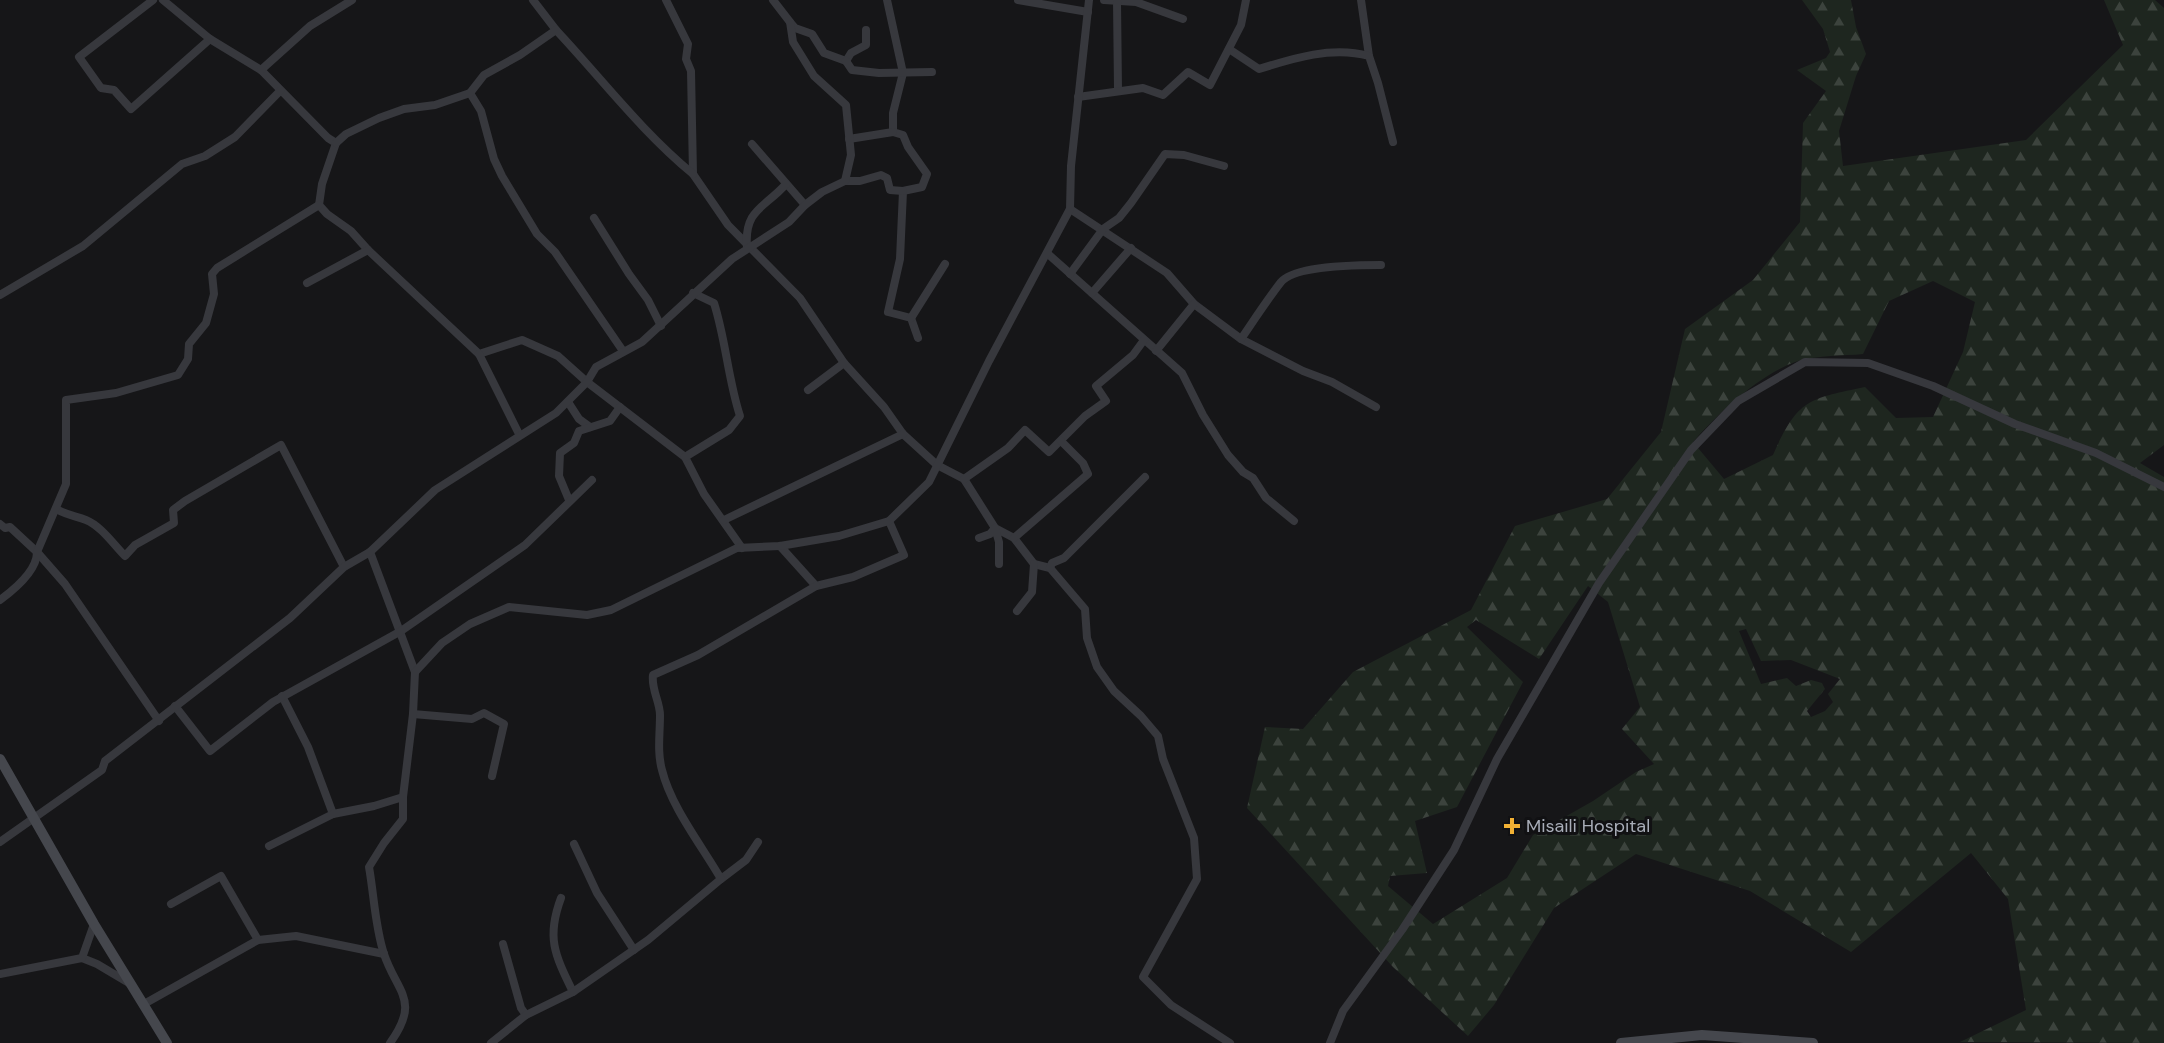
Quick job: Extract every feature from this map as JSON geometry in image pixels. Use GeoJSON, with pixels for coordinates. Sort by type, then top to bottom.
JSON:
{"type":"FeatureCollection","features":[{"type":"Feature","properties":{"kind":"main road"},"geometry":{"type":"LineString","coordinates":[[0,759],[94,924],[167,1043]]}},
{"type":"Feature","properties":{"kind":"main road"},"geometry":{"type":"LineString","coordinates":[[1621,1043],[1705,1039],[1813,1043]]}},
{"type":"Feature","properties":{"kind":"street"},"geometry":{"type":"LineString","coordinates":[[153,0],[79,57],[101,88],[114,90],[131,109],[210,39]]}},
{"type":"Feature","properties":{"kind":"street"},"geometry":{"type":"LineString","coordinates":[[163,0],[210,39],[261,70],[336,143]]}},
{"type":"Feature","properties":{"kind":"street"},"geometry":{"type":"LineString","coordinates":[[261,70],[310,26],[352,0]]}},
{"type":"Feature","properties":{"kind":"street"},"geometry":{"type":"LineString","coordinates":[[533,0],[556,30],[661,148],[693,174],[728,225],[747,247],[800,298],[844,363],[884,407],[903,434],[937,465],[964,479],[995,528],[999,542],[999,564]]}},
{"type":"Feature","properties":{"kind":"street"},"geometry":{"type":"LineString","coordinates":[[666,0],[688,44],[686,59],[691,71],[693,174]]}},
{"type":"Feature","properties":{"kind":"street"},"geometry":{"type":"LineString","coordinates":[[773,0],[795,28],[812,34],[824,53],[846,61],[852,70],[932,72]]}},
{"type":"Feature","properties":{"kind":"street"},"geometry":{"type":"LineString","coordinates":[[887,0],[903,73],[893,114],[893,132]]}},
{"type":"Feature","properties":{"kind":"street"},"geometry":{"type":"LineString","coordinates":[[1018,0],[1088,12]]}},
{"type":"Feature","properties":{"kind":"street"},"geometry":{"type":"LineString","coordinates":[[415,672],[442,643],[470,624],[509,607],[586,615],[611,610],[647,594],[689,570],[742,548],[780,546],[839,536],[889,521],[929,482],[989,361],[1070,209],[1071,166],[1089,0]]}},
{"type":"Feature","properties":{"kind":"street"},"geometry":{"type":"LineString","coordinates":[[1104,0],[1144,4],[1183,19]]}},
{"type":"Feature","properties":{"kind":"street"},"geometry":{"type":"LineString","coordinates":[[1078,97],[1143,88],[1163,95],[1188,72],[1210,85],[1241,25],[1246,0]]}},
{"type":"Feature","properties":{"kind":"street"},"geometry":{"type":"LineString","coordinates":[[1361,0],[1369,56],[1393,142]]}},
{"type":"Feature","properties":{"kind":"street"},"geometry":{"type":"LineString","coordinates":[[1117,1],[1118,90]]}},
{"type":"Feature","properties":{"kind":"street"},"geometry":{"type":"LineString","coordinates":[[790,22],[793,42],[814,76],[846,105],[851,155],[845,181]]}},
{"type":"Feature","properties":{"kind":"street"},"geometry":{"type":"LineString","coordinates":[[519,434],[479,354],[368,250],[351,231],[327,214],[319,205],[322,184],[336,143],[346,134],[404,109],[435,105],[470,93],[484,75],[520,55],[556,30]]}},
{"type":"Feature","properties":{"kind":"street"},"geometry":{"type":"LineString","coordinates":[[846,61],[851,53],[866,45],[866,30]]}},
{"type":"Feature","properties":{"kind":"street"},"geometry":{"type":"LineString","coordinates":[[1229,49],[1259,69],[1298,57],[1322,54],[1351,51],[1369,56]]}},
{"type":"Feature","properties":{"kind":"street"},"geometry":{"type":"LineString","coordinates":[[0,295],[83,246],[182,164],[205,156],[235,137],[280,91]]}},
{"type":"Feature","properties":{"kind":"street"},"geometry":{"type":"LineString","coordinates":[[470,93],[481,111],[494,159],[502,176],[537,234],[555,252],[623,351]]}},
{"type":"Feature","properties":{"kind":"street"},"geometry":{"type":"LineString","coordinates":[[0,842],[102,770],[105,761],[290,618],[344,567],[370,552],[435,490],[519,434],[556,413],[587,382],[596,367],[642,342],[662,326],[693,293],[747,247],[789,222],[805,205],[822,192],[845,181],[860,181],[881,175],[887,178],[890,190],[903,191],[922,186],[927,174],[908,147],[903,135],[893,132],[849,139]]}},
{"type":"Feature","properties":{"kind":"street"},"geometry":{"type":"LineString","coordinates":[[752,144],[805,205]]}},
{"type":"Feature","properties":{"kind":"street"},"geometry":{"type":"LineString","coordinates":[[1070,274],[1103,229],[1119,218],[1131,203],[1165,154],[1184,155],[1224,166]]}},
{"type":"Feature","properties":{"kind":"street"},"geometry":{"type":"LineString","coordinates":[[747,247],[745,229],[754,212],[786,184]]}},
{"type":"Feature","properties":{"kind":"street"},"geometry":{"type":"LineString","coordinates":[[903,191],[900,258],[888,312],[911,318]]}},
{"type":"Feature","properties":{"kind":"street"},"geometry":{"type":"LineString","coordinates":[[0,600],[19,586],[37,559],[37,552],[66,484],[66,400],[116,393],[178,375],[188,359],[189,344],[206,323],[214,294],[212,274],[217,267],[319,205]]}},
{"type":"Feature","properties":{"kind":"street"},"geometry":{"type":"LineString","coordinates":[[1070,209],[1167,273],[1194,304],[1241,339],[1303,371],[1332,382],[1376,407]]}},
{"type":"Feature","properties":{"kind":"street"},"geometry":{"type":"LineString","coordinates":[[594,218],[648,300],[662,326]]}},
{"type":"Feature","properties":{"kind":"street"},"geometry":{"type":"LineString","coordinates":[[1092,293],[1131,248]]}},
{"type":"Feature","properties":{"kind":"street"},"geometry":{"type":"LineString","coordinates":[[307,283],[368,250]]}},
{"type":"Feature","properties":{"kind":"street"},"geometry":{"type":"LineString","coordinates":[[1048,254],[1182,374],[1203,415],[1234,463],[1253,478],[1266,498],[1294,521]]}},
{"type":"Feature","properties":{"kind":"street"},"geometry":{"type":"LineString","coordinates":[[911,318],[945,264]]}},
{"type":"Feature","properties":{"kind":"street"},"geometry":{"type":"LineString","coordinates":[[1241,339],[1281,282],[1291,275],[1330,268],[1381,265]]}},
{"type":"Feature","properties":{"kind":"street"},"geometry":{"type":"LineString","coordinates":[[685,457],[729,430],[740,416],[728,372],[724,337],[714,303],[693,293]]}},
{"type":"Feature","properties":{"kind":"street"},"geometry":{"type":"LineString","coordinates":[[1156,351],[1194,304]]}},
{"type":"Feature","properties":{"kind":"street"},"geometry":{"type":"LineString","coordinates":[[911,318],[918,338]]}},
{"type":"Feature","properties":{"kind":"street"},"geometry":{"type":"LineString","coordinates":[[479,354],[522,340],[558,356],[587,382],[685,457],[704,495],[742,548]]}},
{"type":"Feature","properties":{"kind":"street"},"geometry":{"type":"LineString","coordinates":[[964,479],[1008,448],[1025,430],[1049,452],[1085,416],[1106,401],[1096,386],[1133,355],[1144,340]]}},
{"type":"Feature","properties":{"kind":"street"},"geometry":{"type":"LineString","coordinates":[[1330,1043],[1344,1011],[1402,930],[1454,850],[1497,759],[1599,583],[1691,450],[1738,401],[1805,362],[1868,363],[1934,386],[2015,424],[2096,453],[2164,487]]}},
{"type":"Feature","properties":{"kind":"street"},"geometry":{"type":"LineString","coordinates":[[808,390],[844,363]]}},
{"type":"Feature","properties":{"kind":"street"},"geometry":{"type":"LineString","coordinates":[[568,402],[579,419],[590,427]]}},
{"type":"Feature","properties":{"kind":"street"},"geometry":{"type":"LineString","coordinates":[[569,500],[559,476],[560,453],[574,444],[579,431],[610,422],[620,407]]}},
{"type":"Feature","properties":{"kind":"street"},"geometry":{"type":"LineString","coordinates":[[724,520],[903,434]]}},
{"type":"Feature","properties":{"kind":"street"},"geometry":{"type":"LineString","coordinates":[[1014,538],[1088,474],[1083,463],[1061,441]]}},
{"type":"Feature","properties":{"kind":"street"},"geometry":{"type":"LineString","coordinates":[[56,509],[69,517],[87,520],[96,526],[125,556],[135,545],[174,523],[173,510],[185,501],[281,445],[344,567]]}},
{"type":"Feature","properties":{"kind":"street"},"geometry":{"type":"LineString","coordinates":[[1050,568],[1052,563],[1064,558],[1145,477]]}},
{"type":"Feature","properties":{"kind":"street"},"geometry":{"type":"LineString","coordinates":[[175,706],[210,751],[282,696],[401,631],[525,545],[592,480]]}},
{"type":"Feature","properties":{"kind":"street"},"geometry":{"type":"LineString","coordinates":[[721,879],[676,805],[662,772],[659,754],[660,714],[652,681],[653,675],[698,655],[816,586],[854,577],[904,555],[889,521]]}},
{"type":"Feature","properties":{"kind":"street"},"geometry":{"type":"LineString","coordinates":[[0,524],[5,528],[10,527],[37,552],[65,584],[159,721]]}},
{"type":"Feature","properties":{"kind":"street"},"geometry":{"type":"LineString","coordinates":[[995,528],[1014,538],[1034,564],[1050,568],[1085,609],[1087,638],[1096,667],[1114,691],[1141,716],[1158,736],[1163,759],[1194,838],[1197,879],[1143,976],[1171,1005],[1230,1043]]}},
{"type":"Feature","properties":{"kind":"street"},"geometry":{"type":"LineString","coordinates":[[979,538],[990,534],[995,528]]}},
{"type":"Feature","properties":{"kind":"street"},"geometry":{"type":"LineString","coordinates":[[780,546],[816,586]]}},
{"type":"Feature","properties":{"kind":"street"},"geometry":{"type":"LineString","coordinates":[[370,552],[415,672],[403,819],[369,867],[384,954],[404,992],[403,1024],[390,1043]]}},
{"type":"Feature","properties":{"kind":"street"},"geometry":{"type":"LineString","coordinates":[[1017,611],[1032,592],[1034,564]]}},
{"type":"Feature","properties":{"kind":"street"},"geometry":{"type":"LineString","coordinates":[[282,696],[308,747],[333,814]]}},
{"type":"Feature","properties":{"kind":"street"},"geometry":{"type":"LineString","coordinates":[[413,714],[472,719],[484,713],[504,724],[492,776]]}},
{"type":"Feature","properties":{"kind":"street"},"geometry":{"type":"LineString","coordinates":[[269,846],[333,814],[374,806],[403,797]]}},
{"type":"Feature","properties":{"kind":"street"},"geometry":{"type":"LineString","coordinates":[[491,1043],[526,1015],[573,992],[634,950],[746,860],[754,852],[758,842]]}},
{"type":"Feature","properties":{"kind":"street"},"geometry":{"type":"LineString","coordinates":[[574,844],[597,893],[634,950]]}},
{"type":"Feature","properties":{"kind":"street"},"geometry":{"type":"LineString","coordinates":[[171,904],[221,876],[258,940]]}},
{"type":"Feature","properties":{"kind":"street"},"geometry":{"type":"LineString","coordinates":[[561,898],[552,922],[555,953],[573,992]]}},
{"type":"Feature","properties":{"kind":"street"},"geometry":{"type":"LineString","coordinates":[[81,958],[94,924]]}},
{"type":"Feature","properties":{"kind":"street"},"geometry":{"type":"LineString","coordinates":[[144,1004],[258,940],[296,936],[384,954]]}},
{"type":"Feature","properties":{"kind":"street"},"geometry":{"type":"LineString","coordinates":[[503,944],[521,1008],[526,1015]]}},
{"type":"Feature","properties":{"kind":"street"},"geometry":{"type":"LineString","coordinates":[[0,974],[81,958],[97,963],[132,985]]}},
{"type":"Feature","properties":{"kind":"green space"},"geometry":{"type":"Polygon","coordinates":[[[1802,0],[1851,0],[1856,27],[1866,54],[1856,76],[1839,131],[1843,166],[2026,140],[2123,45],[2104,0],[2155,0],[2164,8],[2164,445],[2140,463],[2164,477],[2164,1043],[1960,1042],[2026,1010],[2008,899],[1971,853],[1851,952],[1750,891],[1636,854],[1554,908],[1494,1005],[1468,1036],[1393,967],[1247,808],[1265,727],[1303,729],[1353,672],[1471,610],[1515,526],[1607,499],[1661,432],[1685,329],[1753,280],[1800,222],[1803,123],[1826,91],[1797,70],[1826,58],[1830,52],[1823,29],[1802,0]],[[1933,281],[1889,301],[1863,354],[1814,358],[1784,367],[1741,395],[1693,442],[1724,479],[1773,455],[1790,422],[1798,412],[1807,404],[1830,395],[1865,387],[1896,418],[1933,417],[1963,352],[1975,302],[1933,281]],[[1588,586],[1539,659],[1476,620],[1467,627],[1523,682],[1457,807],[1415,821],[1427,873],[1390,876],[1388,886],[1433,924],[1507,878],[1533,835],[1593,801],[1636,772],[1654,764],[1622,729],[1640,707],[1608,602],[1588,586]],[[1746,629],[1739,631],[1761,684],[1787,678],[1796,686],[1811,680],[1822,683],[1825,689],[1807,711],[1811,717],[1825,711],[1833,702],[1828,694],[1840,679],[1791,660],[1761,661],[1746,629]]]}},
{"type":"Feature","properties":{"kind":"place","name":"Misaili Hospital"},"geometry":{"type":"Point","coordinates":[1512,826]}}]}
